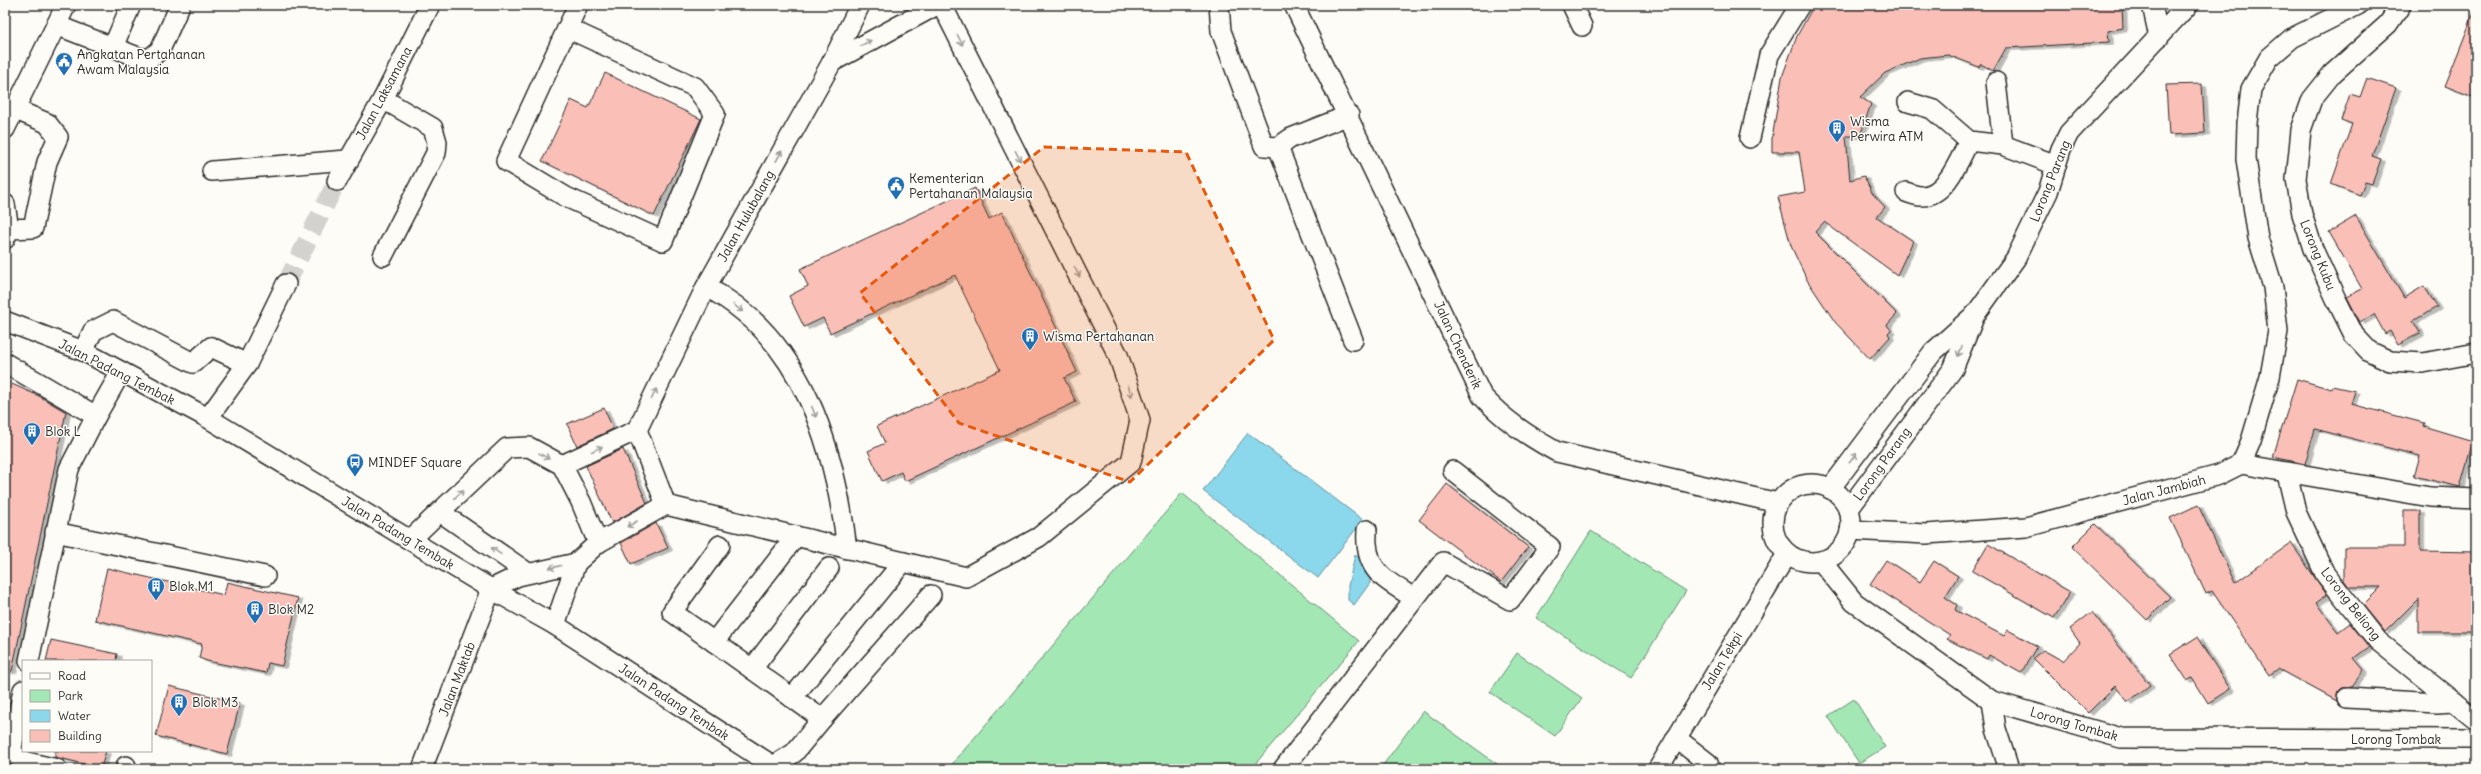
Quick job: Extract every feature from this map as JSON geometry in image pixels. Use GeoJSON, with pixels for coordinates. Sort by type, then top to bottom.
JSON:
{"type":"FeatureCollection","features":[{"type":"Feature","properties":{"kind":"street"},"geometry":{"type":"LineString","coordinates":[[5,129],[66,5]]}},
{"type":"Feature","properties":{"kind":"street"},"geometry":{"type":"LineString","coordinates":[[113,47],[132,5]]}},
{"type":"Feature","properties":{"kind":"street"},"geometry":{"type":"LineString","coordinates":[[56,25],[138,57],[149,59],[160,50],[180,5]]}},
{"type":"Feature","properties":{"kind":"street","name":"Jalan Laksamana"},"geometry":{"type":"LineString","coordinates":[[337,181],[347,160],[383,99],[430,5]]}},
{"type":"Feature","properties":{"kind":"street"},"geometry":{"type":"LineString","coordinates":[[567,28],[695,87],[715,114],[663,241],[566,196],[506,161],[567,28],[578,5]]}},
{"type":"Feature","properties":{"kind":"street","name":"Jalan Hulubalang"},"geometry":{"type":"LineString","coordinates":[[637,430],[706,287],[832,62],[860,5]]}},
{"type":"Feature","properties":{"kind":"street"},"geometry":{"type":"LineString","coordinates":[[832,62],[937,5]]}},
{"type":"Feature","properties":{"kind":"street"},"geometry":{"type":"LineString","coordinates":[[491,589],[518,576],[576,562],[589,554],[598,543],[666,505],[966,577],[1039,537],[1131,462],[1140,420],[1118,355],[942,5]]}},
{"type":"Feature","properties":{"kind":"street"},"geometry":{"type":"LineString","coordinates":[[1219,5],[1221,32],[1264,146],[1278,147],[1291,138],[1349,115]]}},
{"type":"Feature","properties":{"kind":"street","name":"Jalan Chenderik"},"geometry":{"type":"LineString","coordinates":[[1294,5],[1349,115],[1482,396],[1499,415],[1525,434],[1557,452],[1778,503]]}},
{"type":"Feature","properties":{"kind":"street"},"geometry":{"type":"LineString","coordinates":[[1572,5],[1582,26]]}},
{"type":"Feature","properties":{"kind":"street"},"geometry":{"type":"LineString","coordinates":[[1750,138],[1769,55],[1800,5]]}},
{"type":"Feature","properties":{"kind":"street"},"geometry":{"type":"LineString","coordinates":[[2152,5],[2159,37]]}},
{"type":"Feature","properties":{"kind":"street","name":"Lorong Parang"},"geometry":{"type":"LineString","coordinates":[[1848,510],[1953,369],[1975,315],[2016,258],[2048,192],[2061,149],[2069,133],[2188,5]]}},
{"type":"Feature","properties":{"kind":"street"},"geometry":{"type":"LineString","coordinates":[[2358,5],[2292,38],[2269,58],[2252,89],[2247,123],[2246,159],[2258,238],[2273,287],[2278,331],[2268,384],[2251,441],[2241,464],[2287,474],[2430,497],[2476,499]]}},
{"type":"Feature","properties":{"kind":"street","name":"Lorong Kubu"},"geometry":{"type":"LineString","coordinates":[[2401,5],[2388,24],[2332,74],[2312,99],[2301,130],[2299,144],[2296,179],[2302,214],[2313,249],[2354,336],[2369,351],[2390,361],[2423,363],[2476,353]]}},
{"type":"Feature","properties":{"kind":"street"},"geometry":{"type":"LineString","coordinates":[[1996,82],[2003,145]]}},
{"type":"Feature","properties":{"kind":"street"},"geometry":{"type":"LineString","coordinates":[[383,99],[433,128],[437,142],[436,153],[383,256]]}},
{"type":"Feature","properties":{"kind":"street"},"geometry":{"type":"LineString","coordinates":[[1908,102],[1932,109],[1969,141],[2003,145],[2056,165]]}},
{"type":"Feature","properties":{"kind":"street"},"geometry":{"type":"LineString","coordinates":[[5,204],[7,234],[33,228],[47,162],[58,137],[47,123],[14,109]]}},
{"type":"Feature","properties":{"kind":"street"},"geometry":{"type":"LineString","coordinates":[[1906,192],[1923,196],[1938,190],[1953,174],[1969,141]]}},
{"type":"Feature","properties":{"kind":"street"},"geometry":{"type":"LineString","coordinates":[[1278,147],[1353,340]]}},
{"type":"Feature","properties":{"kind":"street"},"geometry":{"type":"LineString","coordinates":[[212,171],[347,160]]}},
{"type":"Feature","properties":{"kind":"street"},"geometry":{"type":"LineString","coordinates":[[208,418],[247,364],[286,284]]}},
{"type":"Feature","properties":{"kind":"street"},"geometry":{"type":"LineString","coordinates":[[706,287],[733,304],[758,325],[785,356],[797,374],[808,395],[824,439],[839,500],[847,549]]}},
{"type":"Feature","properties":{"kind":"street","name":"Lorong Parang"},"geometry":{"type":"LineString","coordinates":[[1830,489],[1932,352],[1975,315]]}},
{"type":"Feature","properties":{"kind":"street","name":"Jalan Padang Tembak"},"geometry":{"type":"LineString","coordinates":[[5,321],[83,351],[208,418],[491,589],[555,624],[775,768]]}},
{"type":"Feature","properties":{"kind":"street"},"geometry":{"type":"LineString","coordinates":[[83,351],[93,331],[113,322],[193,363],[211,347],[247,364]]}},
{"type":"Feature","properties":{"kind":"street"},"geometry":{"type":"LineString","coordinates":[[5,363],[96,416]]}},
{"type":"Feature","properties":{"kind":"street"},"geometry":{"type":"LineString","coordinates":[[29,660],[69,469],[96,416],[121,372]]}},
{"type":"Feature","properties":{"kind":"street"},"geometry":{"type":"LineString","coordinates":[[562,465],[637,430],[666,505]]}},
{"type":"Feature","properties":{"kind":"street"},"geometry":{"type":"LineString","coordinates":[[410,540],[507,448],[529,447],[562,465],[582,502],[598,543]]}},
{"type":"Feature","properties":{"kind":"street","name":"Jalan Jambiah"},"geometry":{"type":"LineString","coordinates":[[1850,530],[1926,534],[2026,527],[2219,475],[2241,464]]}},
{"type":"Feature","properties":{"kind":"street"},"geometry":{"type":"LineString","coordinates":[[1283,769],[1443,562],[1510,600],[1550,547],[1453,471]]}},
{"type":"Feature","properties":{"kind":"street","name":"Lorong Beliong"},"geometry":{"type":"LineString","coordinates":[[2287,474],[2296,512],[2325,574],[2378,641],[2476,720]]}},
{"type":"Feature","properties":{"kind":"street"},"geometry":{"type":"LineString","coordinates":[[1818,485],[1830,489],[1841,498],[1848,510],[1850,530],[1847,541],[1840,550],[1821,561],[1798,560],[1787,554],[1774,536],[1773,519],[1778,503],[1796,488],[1818,485]]}},
{"type":"Feature","properties":{"kind":"street"},"geometry":{"type":"LineString","coordinates":[[440,512],[528,573]]}},
{"type":"Feature","properties":{"kind":"street"},"geometry":{"type":"LineString","coordinates":[[1367,530],[1369,554],[1380,577],[1414,598]]}},
{"type":"Feature","properties":{"kind":"street"},"geometry":{"type":"LineString","coordinates":[[55,532],[265,576]]}},
{"type":"Feature","properties":{"kind":"street"},"geometry":{"type":"LineString","coordinates":[[714,642],[796,536]]}},
{"type":"Feature","properties":{"kind":"street"},"geometry":{"type":"LineString","coordinates":[[720,545],[672,612],[822,719]]}},
{"type":"Feature","properties":{"kind":"street","name":"Jalan Tekpi"},"geometry":{"type":"LineString","coordinates":[[1658,769],[1787,554]]}},
{"type":"Feature","properties":{"kind":"street","name":"Lorong Tombak"},"geometry":{"type":"LineString","coordinates":[[1821,561],[1854,602],[1992,702],[2121,738],[2476,739]]}},
{"type":"Feature","properties":{"kind":"street"},"geometry":{"type":"LineString","coordinates":[[555,624],[576,562]]}},
{"type":"Feature","properties":{"kind":"street"},"geometry":{"type":"LineString","coordinates":[[792,698],[903,562]]}},
{"type":"Feature","properties":{"kind":"street"},"geometry":{"type":"LineString","coordinates":[[752,669],[829,568]]}},
{"type":"Feature","properties":{"kind":"street","name":"Jalan Maktab"},"geometry":{"type":"LineString","coordinates":[[422,769],[491,589]]}},
{"type":"Feature","properties":{"kind":"street"},"geometry":{"type":"LineString","coordinates":[[775,768],[794,753],[930,595]]}},
{"type":"Feature","properties":{"kind":"street"},"geometry":{"type":"LineString","coordinates":[[22,692],[12,708],[11,753],[27,762],[56,769]]}},
{"type":"Feature","properties":{"kind":"street"},"geometry":{"type":"LineString","coordinates":[[2347,698],[2437,703],[2454,702]]}},
{"type":"Feature","properties":{"kind":"street"},"geometry":{"type":"LineString","coordinates":[[1992,702],[1996,729],[2009,769]]}},
{"type":"Feature","properties":{"kind":"street"},"geometry":{"type":"LineString","coordinates":[[1676,738],[1708,763],[1710,769]]}},
{"type":"Feature","properties":{"kind":"highlighted area"},"geometry":{"type":"Polygon","coordinates":[[[1044,147],[1186,152],[1274,340],[1130,482],[959,423],[860,293],[1044,147]]]}},
{"type":"Feature","properties":{"kind":"green space"},"geometry":{"type":"Polygon","coordinates":[[[1182,493],[1359,641],[1251,769],[948,769],[1182,493]]]}},
{"type":"Feature","properties":{"kind":"green space"},"geometry":{"type":"Polygon","coordinates":[[[1591,531],[1686,591],[1631,678],[1536,618],[1591,531]]]}},
{"type":"Feature","properties":{"kind":"green space"},"geometry":{"type":"Polygon","coordinates":[[[1517,653],[1582,698],[1555,736],[1490,692],[1517,653]]]}},
{"type":"Feature","properties":{"kind":"green space"},"geometry":{"type":"Polygon","coordinates":[[[1854,699],[1885,747],[1859,763],[1828,716],[1854,699]]]}},
{"type":"Feature","properties":{"kind":"green space"},"geometry":{"type":"Polygon","coordinates":[[[1423,711],[1504,769],[1380,769],[1423,711]]]}},
{"type":"Feature","properties":{"kind":"water"},"geometry":{"type":"Polygon","coordinates":[[[1248,433],[1363,520],[1318,578],[1203,491],[1248,433]]]}},
{"type":"Feature","properties":{"kind":"water"},"geometry":{"type":"Polygon","coordinates":[[[1355,555],[1370,565],[1370,583],[1354,605],[1348,600],[1348,586],[1355,555]]]}},
{"type":"Feature","properties":{"kind":"building"},"geometry":{"type":"Polygon","coordinates":[[[1814,5],[2122,5],[2123,28],[2108,31],[2109,42],[2006,48],[1993,71],[1981,64],[1979,67],[1948,55],[1920,58],[1885,73],[1860,97],[1871,104],[1860,136],[1846,136],[1850,180],[1864,176],[1872,193],[1885,207],[1877,217],[1913,241],[1897,275],[1824,222],[1815,232],[1897,314],[1887,325],[1891,330],[1888,333],[1890,337],[1870,359],[1835,322],[1807,280],[1791,246],[1778,197],[1805,192],[1799,152],[1772,152],[1772,139],[1782,77],[1797,36],[1814,5]]]}},
{"type":"Feature","properties":{"kind":"building"},"geometry":{"type":"Polygon","coordinates":[[[2476,10],[2476,98],[2445,86],[2476,10]]]}},
{"type":"Feature","properties":{"kind":"building"},"geometry":{"type":"Polygon","coordinates":[[[605,73],[701,119],[654,216],[542,161],[571,100],[588,108],[605,73]]]}},
{"type":"Feature","properties":{"kind":"building"},"geometry":{"type":"Polygon","coordinates":[[[2367,78],[2396,88],[2372,156],[2381,159],[2372,184],[2365,182],[2360,195],[2331,184],[2352,124],[2341,120],[2350,94],[2360,97],[2367,78]]]}},
{"type":"Feature","properties":{"kind":"building"},"geometry":{"type":"Polygon","coordinates":[[[2202,84],[2205,133],[2169,135],[2166,85],[2202,84]]]}},
{"type":"Feature","properties":{"kind":"building","name":"Wisma Pertahanan"},"geometry":{"type":"Polygon","coordinates":[[[975,188],[989,219],[1002,212],[1077,372],[1064,378],[1076,402],[905,481],[901,472],[882,481],[868,451],[885,443],[877,426],[1000,370],[955,275],[830,333],[823,318],[804,327],[789,296],[808,286],[800,269],[975,188]]]}},
{"type":"Feature","properties":{"kind":"building"},"geometry":{"type":"Polygon","coordinates":[[[2356,216],[2404,298],[2424,286],[2437,307],[2413,321],[2420,333],[2398,345],[2390,331],[2385,334],[2374,314],[2360,322],[2347,297],[2362,289],[2329,232],[2356,216]]]}},
{"type":"Feature","properties":{"kind":"building"},"geometry":{"type":"Polygon","coordinates":[[[2297,379],[2331,389],[2332,386],[2355,391],[2351,404],[2424,423],[2423,426],[2473,441],[2460,487],[2414,476],[2420,456],[2315,429],[2305,464],[2273,457],[2297,379]]]}},
{"type":"Feature","properties":{"kind":"building"},"geometry":{"type":"Polygon","coordinates":[[[5,381],[39,396],[66,412],[12,671],[5,671],[5,381]]]}},
{"type":"Feature","properties":{"kind":"building"},"geometry":{"type":"Polygon","coordinates":[[[604,408],[613,429],[577,446],[567,424],[604,408]]]}},
{"type":"Feature","properties":{"kind":"building"},"geometry":{"type":"Polygon","coordinates":[[[623,449],[647,503],[612,523],[586,466],[623,449]]]}},
{"type":"Feature","properties":{"kind":"building"},"geometry":{"type":"Polygon","coordinates":[[[1447,484],[1528,547],[1501,582],[1419,520],[1447,484]]]}},
{"type":"Feature","properties":{"kind":"building"},"geometry":{"type":"Polygon","coordinates":[[[2198,505],[2235,583],[2291,543],[2327,595],[2316,603],[2338,632],[2350,623],[2369,647],[2354,658],[2364,670],[2351,687],[2342,688],[2338,692],[2337,701],[2278,669],[2269,675],[2212,591],[2206,594],[2170,518],[2198,505]]]}},
{"type":"Feature","properties":{"kind":"building"},"geometry":{"type":"Polygon","coordinates":[[[2404,511],[2420,511],[2420,551],[2476,552],[2476,632],[2418,632],[2418,599],[2385,632],[2363,605],[2381,587],[2349,587],[2344,580],[2344,547],[2404,547],[2404,511]]]}},
{"type":"Feature","properties":{"kind":"building"},"geometry":{"type":"Polygon","coordinates":[[[656,523],[668,548],[631,564],[621,543],[656,523]]]}},
{"type":"Feature","properties":{"kind":"building"},"geometry":{"type":"Polygon","coordinates":[[[2095,524],[2170,597],[2147,620],[2072,547],[2095,524]]]}},
{"type":"Feature","properties":{"kind":"building"},"geometry":{"type":"Polygon","coordinates":[[[1988,544],[2070,592],[2054,618],[1972,571],[1988,544]]]}},
{"type":"Feature","properties":{"kind":"building"},"geometry":{"type":"Polygon","coordinates":[[[1886,560],[1920,582],[1934,561],[1958,576],[1945,597],[1957,605],[1955,610],[2004,636],[2008,630],[2037,646],[2021,673],[1989,655],[1987,659],[1947,639],[1950,635],[1870,584],[1886,560]]]}},
{"type":"Feature","properties":{"kind":"building"},"geometry":{"type":"Polygon","coordinates":[[[107,568],[224,595],[227,582],[298,598],[282,666],[268,663],[266,673],[207,661],[199,658],[202,644],[95,620],[107,568]]]}},
{"type":"Feature","properties":{"kind":"building"},"geometry":{"type":"Polygon","coordinates":[[[2092,612],[2150,685],[2128,702],[2115,686],[2088,713],[2033,658],[2043,650],[2063,661],[2080,643],[2070,629],[2092,612]]]}},
{"type":"Feature","properties":{"kind":"building"},"geometry":{"type":"Polygon","coordinates":[[[2197,637],[2230,689],[2208,703],[2192,677],[2187,680],[2170,654],[2197,637]]]}},
{"type":"Feature","properties":{"kind":"building"},"geometry":{"type":"Polygon","coordinates":[[[51,640],[117,654],[116,660],[46,660],[51,640]]]}},
{"type":"Feature","properties":{"kind":"building","name":"Blok M3"},"geometry":{"type":"Polygon","coordinates":[[[169,686],[240,703],[227,754],[156,736],[169,686]]]}},
{"type":"Feature","properties":{"kind":"building"},"geometry":{"type":"Polygon","coordinates":[[[55,752],[106,752],[101,768],[55,757],[55,752]]]}},
{"type":"Feature","properties":{"kind":"tunnel"},"geometry":{"type":"LineString","coordinates":[[286,284],[337,181]]}},
{"type":"Feature","properties":{"kind":"place","name":"Angkatan Pertahanan Awam Malaysia"},"geometry":{"type":"Point","coordinates":[64,76]}},
{"type":"Feature","properties":{"kind":"place","name":"Wisma Perwira ATM"},"geometry":{"type":"Point","coordinates":[1837,143]}},
{"type":"Feature","properties":{"kind":"place","name":"Kementerian Pertahanan Malaysia"},"geometry":{"type":"Point","coordinates":[896,200]}},
{"type":"Feature","properties":{"kind":"place","name":"Wisma Pertahanan"},"geometry":{"type":"Point","coordinates":[1030,351]}},
{"type":"Feature","properties":{"kind":"place","name":"Blok L"},"geometry":{"type":"Point","coordinates":[32,446]}},
{"type":"Feature","properties":{"kind":"place","name":"MINDEF Square"},"geometry":{"type":"Point","coordinates":[355,477]}},
{"type":"Feature","properties":{"kind":"place","name":"Blok M1"},"geometry":{"type":"Point","coordinates":[156,601]}},
{"type":"Feature","properties":{"kind":"place","name":"Blok M2"},"geometry":{"type":"Point","coordinates":[255,624]}},
{"type":"Feature","properties":{"kind":"place","name":"Blok M3"},"geometry":{"type":"Point","coordinates":[179,717]}}]}
